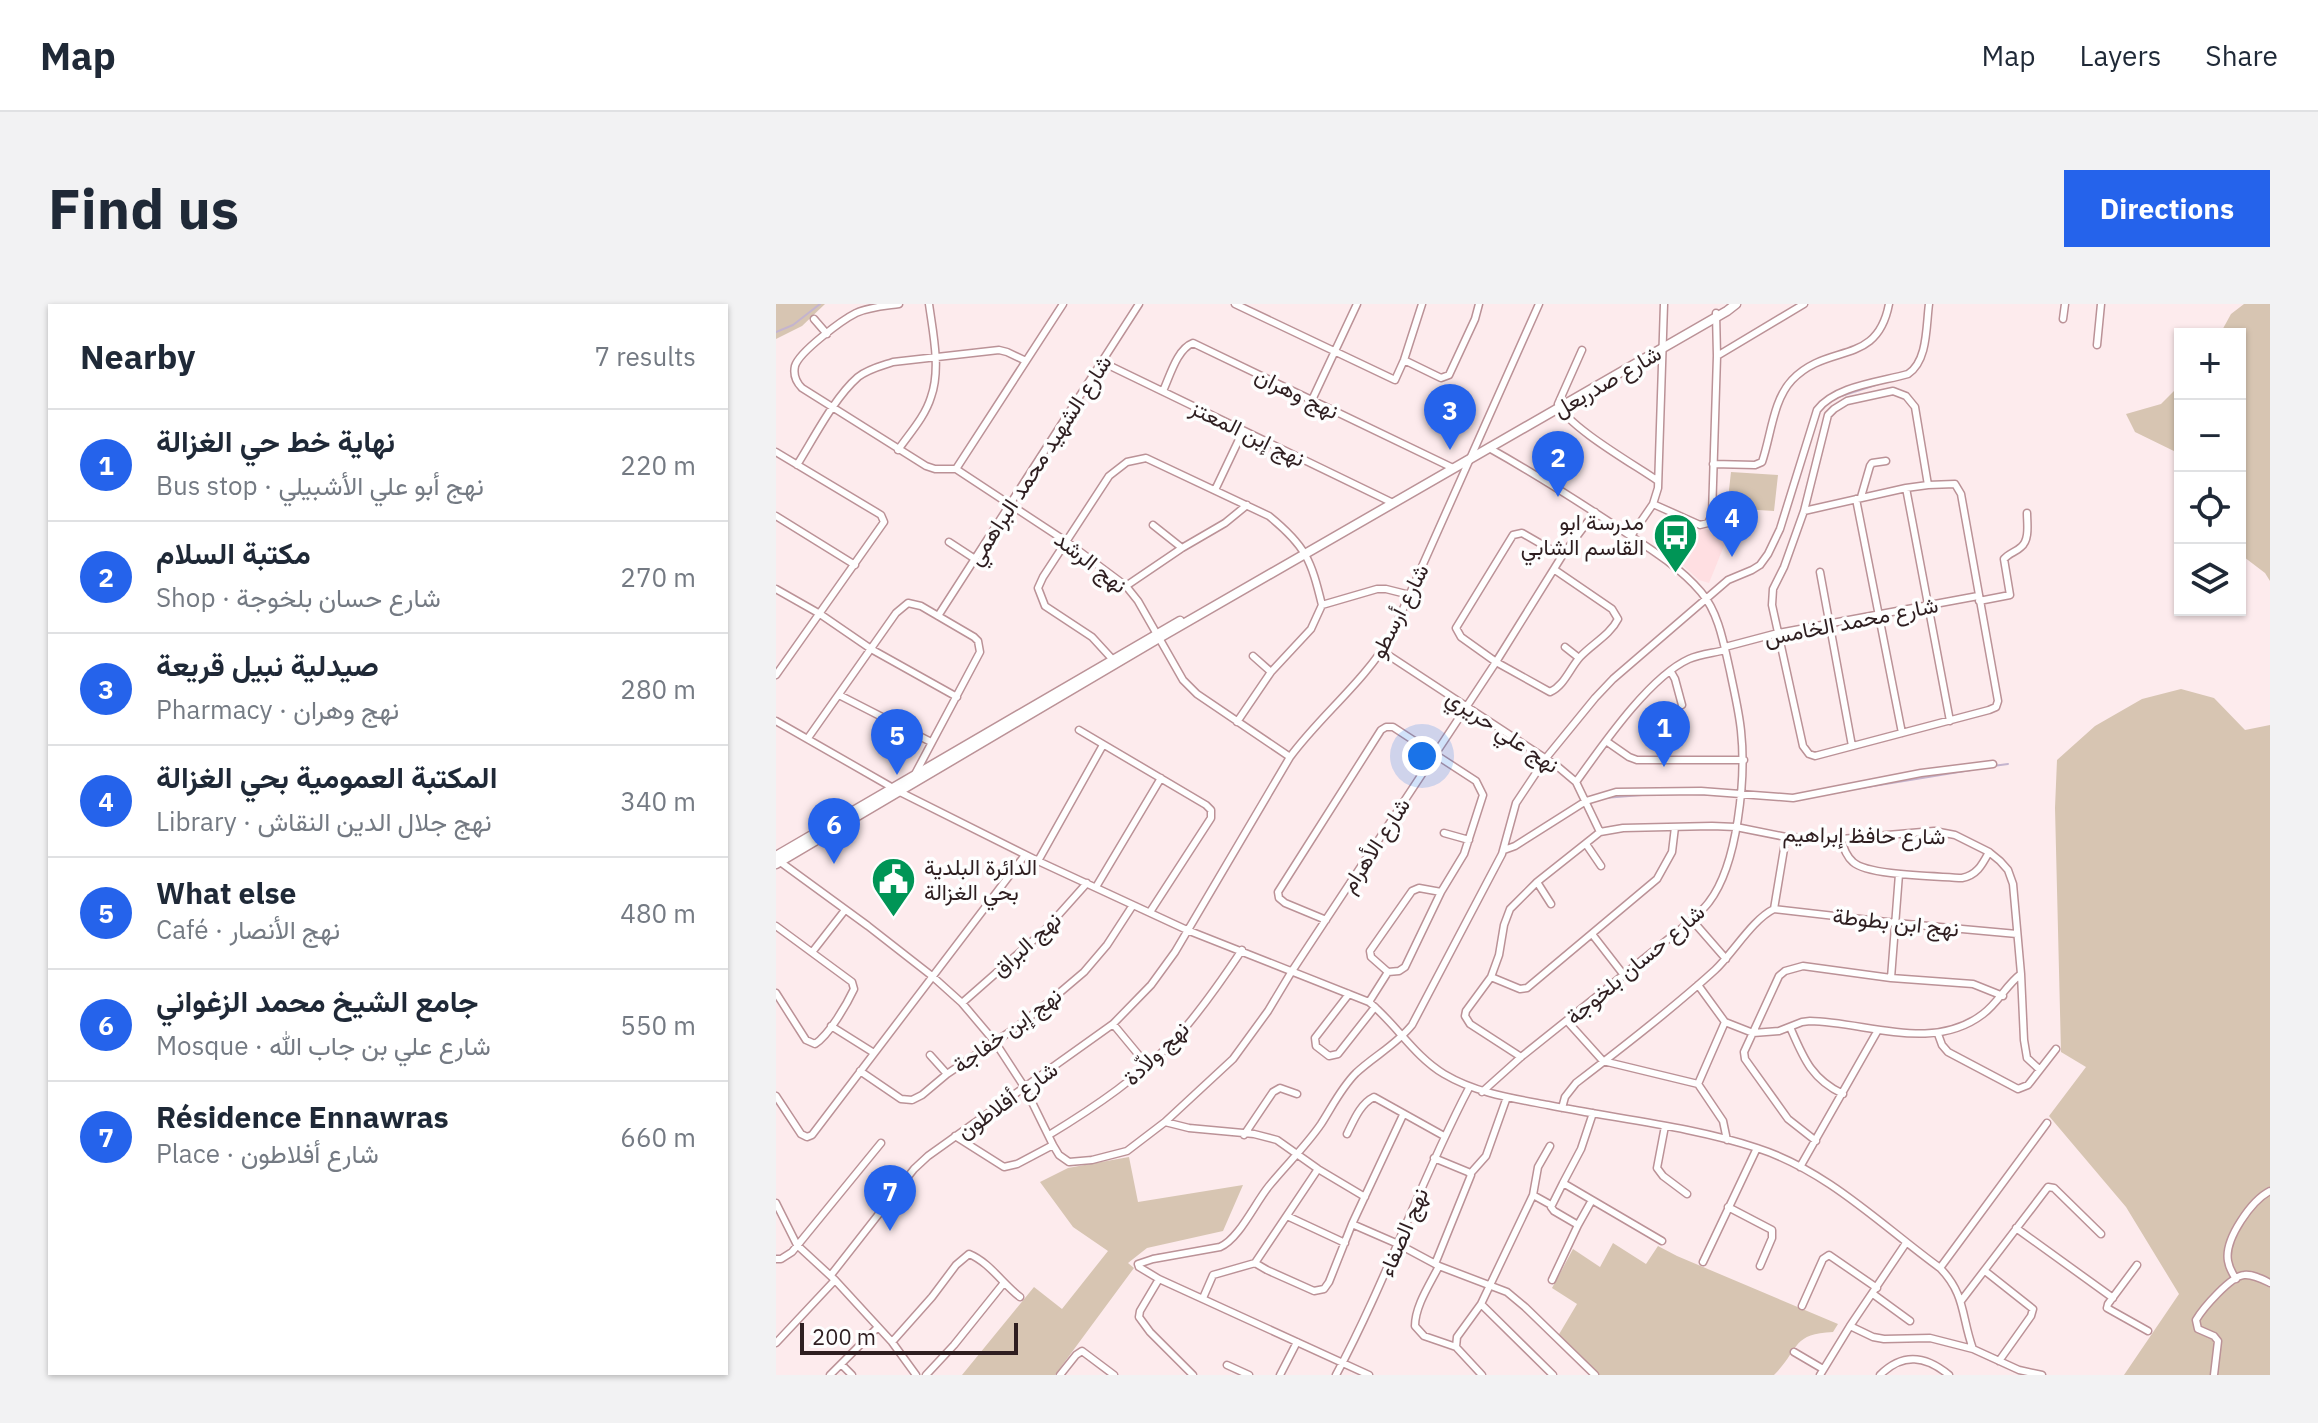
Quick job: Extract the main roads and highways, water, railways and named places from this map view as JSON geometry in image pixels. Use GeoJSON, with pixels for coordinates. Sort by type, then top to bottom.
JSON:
{"type":"FeatureCollection","features":[{"type":"Feature","properties":{"kind":"waterway"},"geometry":{"type":"LineString","coordinates":[[776,332],[793,325],[820,304]]}},
{"type":"Feature","properties":{"kind":"waterway"},"geometry":{"type":"LineString","coordinates":[[1838,397],[1882,383]]}},
{"type":"Feature","properties":{"kind":"waterway"},"geometry":{"type":"LineString","coordinates":[[1693,614],[1703,605]]}},
{"type":"Feature","properties":{"kind":"waterway"},"geometry":{"type":"LineString","coordinates":[[1993,766],[2008,764]]}},
{"type":"Feature","properties":{"kind":"waterway"},"geometry":{"type":"LineString","coordinates":[[1855,789],[1971,770]]}},
{"type":"Feature","properties":{"kind":"waterway"},"geometry":{"type":"LineString","coordinates":[[1692,794],[1734,796]]}},
{"type":"Feature","properties":{"kind":"waterway"},"geometry":{"type":"LineString","coordinates":[[1604,798],[1642,795]]}},
{"type":"Feature","properties":{"kind":"waterway"},"geometry":{"type":"LineString","coordinates":[[1248,1212],[1272,1178]]}},
{"type":"Feature","properties":{"kind":"waterway"},"geometry":{"type":"LineString","coordinates":[[1151,1256],[1162,1254]]}},
{"type":"Feature","properties":{"kind":"place","name":"صيدلية نبيل قريعة"},"geometry":{"type":"Point","coordinates":[1450,450]}},
{"type":"Feature","properties":{"kind":"place","name":"مكتبة السلام"},"geometry":{"type":"Point","coordinates":[1558,497]}},
{"type":"Feature","properties":{"kind":"place","name":"المكتبة العمومية بحي الغزالة"},"geometry":{"type":"Point","coordinates":[1732,557]}},
{"type":"Feature","properties":{"kind":"place","name":"مدرسة ابو القاسم الشابي"},"geometry":{"type":"Point","coordinates":[1675,574]}},
{"type":"Feature","properties":{"kind":"place","name":"نهاية خط حي الغزالة"},"geometry":{"type":"Point","coordinates":[1664,767]}},
{"type":"Feature","properties":{"kind":"place","name":"What else"},"geometry":{"type":"Point","coordinates":[897,775]}},
{"type":"Feature","properties":{"kind":"place","name":"جامع الشيخ محمد الزغواني"},"geometry":{"type":"Point","coordinates":[834,864]}},
{"type":"Feature","properties":{"kind":"place","name":"الدائرة البلدية بحي الغزالة"},"geometry":{"type":"Point","coordinates":[893,919]}},
{"type":"Feature","properties":{"kind":"place","name":"Résidence Ennawras"},"geometry":{"type":"Point","coordinates":[890,1231]}}]}
